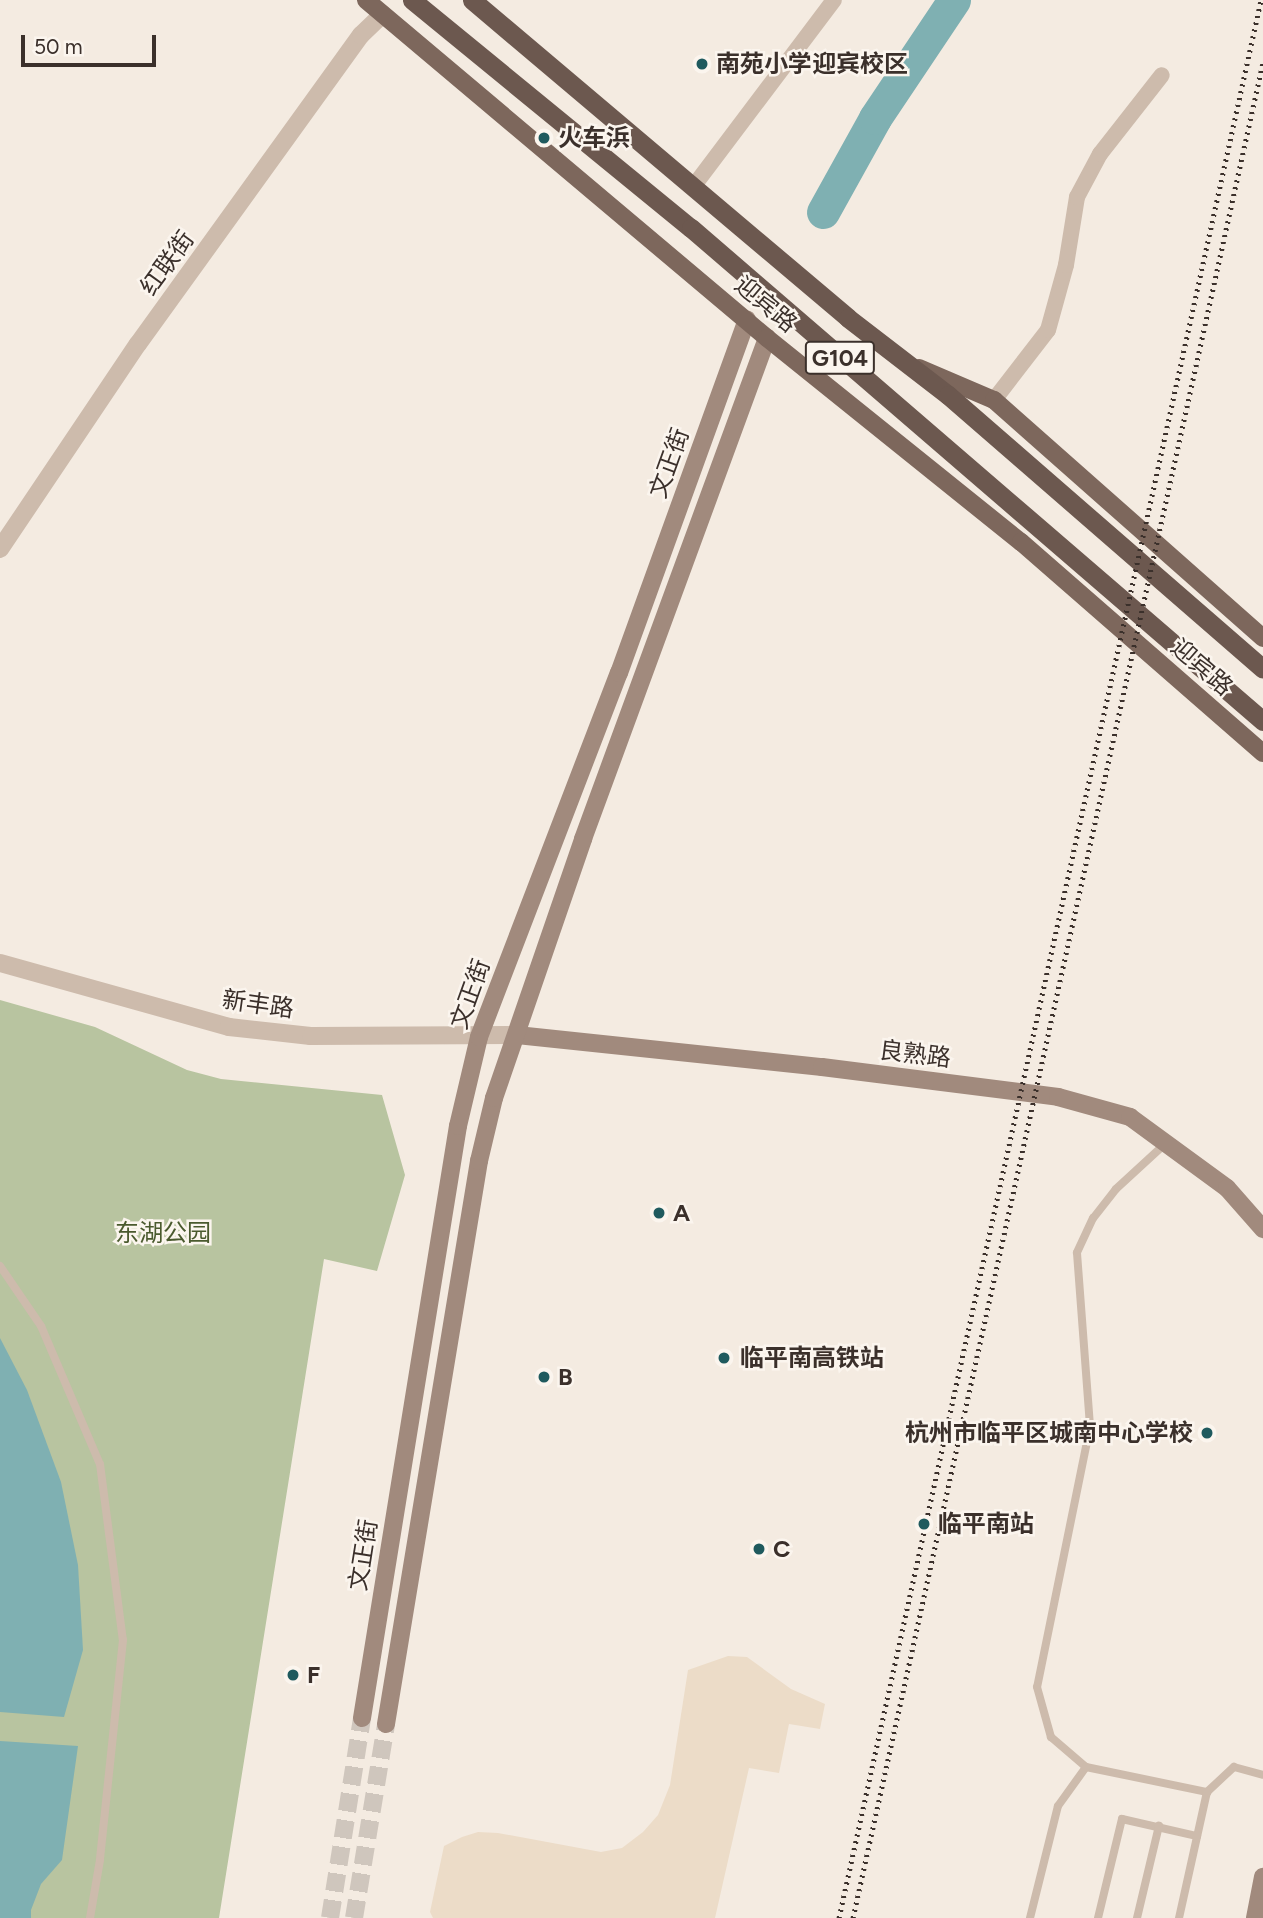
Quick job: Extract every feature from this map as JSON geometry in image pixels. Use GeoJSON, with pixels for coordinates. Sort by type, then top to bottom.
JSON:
{"type":"FeatureCollection","features":[{"type":"Feature","properties":{"kind":"highway","name":"迎宾路"},"geometry":{"type":"LineString","coordinates":[[412,0],[691,228],[1263,721]]}},
{"type":"Feature","properties":{"kind":"highway","name":"迎宾路"},"geometry":{"type":"LineString","coordinates":[[472,0],[848,318],[948,396],[1263,669]]}},
{"type":"Feature","properties":{"kind":"main road","name":"迎宾路"},"geometry":{"type":"LineString","coordinates":[[366,0],[768,338],[1021,542],[1263,753]]}},
{"type":"Feature","properties":{"kind":"main road","name":"文正街"},"geometry":{"type":"LineString","coordinates":[[362,1718],[456,1138],[480,1037],[619,673],[747,319]]}},
{"type":"Feature","properties":{"kind":"main road","name":"文正街"},"geometry":{"type":"LineString","coordinates":[[386,1724],[478,1161],[494,1098],[588,826],[768,338]]}},
{"type":"Feature","properties":{"kind":"main road","name":"迎宾路"},"geometry":{"type":"LineString","coordinates":[[905,362],[994,400],[1131,525],[1263,638]]}},
{"type":"Feature","properties":{"kind":"main road","name":"良熟路"},"geometry":{"type":"LineString","coordinates":[[517,1035],[822,1067],[1058,1097],[1130,1117],[1227,1188],[1263,1229]]}},
{"type":"Feature","properties":{"kind":"main road"},"geometry":{"type":"LineString","coordinates":[[1255,1918],[1263,1877]]}},
{"type":"Feature","properties":{"kind":"street"},"geometry":{"type":"LineString","coordinates":[[693,187],[834,0]]}},
{"type":"Feature","properties":{"kind":"street","name":"红联街"},"geometry":{"type":"LineString","coordinates":[[0,549],[138,344],[361,35],[383,14]]}},
{"type":"Feature","properties":{"kind":"street"},"geometry":{"type":"LineString","coordinates":[[994,400],[1048,330],[1066,265],[1077,197],[1100,154],[1162,75]]}},
{"type":"Feature","properties":{"kind":"street","name":"新丰路"},"geometry":{"type":"LineString","coordinates":[[0,963],[229,1027],[310,1036],[517,1035]]}},
{"type":"Feature","properties":{"kind":"lane"},"geometry":{"type":"LineString","coordinates":[[1166,1143],[1109,1198],[1094,1217],[1077,1253],[1090,1426],[1037,1687],[1051,1737],[1086,1767],[1207,1792]]}},
{"type":"Feature","properties":{"kind":"lane"},"geometry":{"type":"LineString","coordinates":[[0,1266],[41,1326],[100,1464],[123,1640],[100,1860],[90,1918]]}},
{"type":"Feature","properties":{"kind":"lane"},"geometry":{"type":"LineString","coordinates":[[1031,1918],[1058,1806],[1086,1767]]}},
{"type":"Feature","properties":{"kind":"lane"},"geometry":{"type":"LineString","coordinates":[[1179,1918],[1207,1792],[1234,1767],[1263,1775]]}},
{"type":"Feature","properties":{"kind":"lane"},"geometry":{"type":"LineString","coordinates":[[1098,1918],[1122,1819],[1197,1836]]}},
{"type":"Feature","properties":{"kind":"lane"},"geometry":{"type":"LineString","coordinates":[[1137,1918],[1159,1826]]}},
{"type":"Feature","properties":{"kind":"green space","name":"东湖公园"},"geometry":{"type":"Polygon","coordinates":[[[0,1000],[95,1027],[187,1070],[221,1079],[382,1095],[405,1175],[377,1271],[324,1259],[219,1918],[0,1918],[0,1000]]]}},
{"type":"Feature","properties":{"kind":"shaded area"},"geometry":{"type":"Polygon","coordinates":[[[728,1656],[747,1657],[791,1689],[825,1704],[820,1729],[789,1724],[779,1773],[749,1768],[715,1918],[433,1918],[430,1912],[444,1846],[462,1837],[478,1832],[498,1833],[601,1852],[622,1848],[643,1832],[658,1815],[670,1785],[688,1670],[728,1656]]]}},
{"type":"Feature","properties":{"kind":"water"},"geometry":{"type":"Polygon","coordinates":[[[0,1338],[27,1390],[61,1482],[78,1565],[83,1650],[64,1717],[0,1712],[0,1338]]]}},
{"type":"Feature","properties":{"kind":"water"},"geometry":{"type":"Polygon","coordinates":[[[0,1741],[78,1746],[62,1860],[41,1884],[31,1910],[31,1918],[0,1918],[0,1741]]]}},
{"type":"Feature","properties":{"kind":"waterway"},"geometry":{"type":"LineString","coordinates":[[823,212],[875,118],[954,0]]}},
{"type":"Feature","properties":{"kind":"tunnel"},"geometry":{"type":"LineString","coordinates":[[330,1918],[362,1718]]}},
{"type":"Feature","properties":{"kind":"tunnel"},"geometry":{"type":"LineString","coordinates":[[354,1918],[386,1724]]}},
{"type":"Feature","properties":{"kind":"railway"},"geometry":{"type":"LineString","coordinates":[[839,1918],[1261,0]]}},
{"type":"Feature","properties":{"kind":"railway"},"geometry":{"type":"LineString","coordinates":[[853,1918],[1263,63]]}},
{"type":"Feature","properties":{"kind":"place","name":"南苑小学迎宾校区"},"geometry":{"type":"Point","coordinates":[702,64]}},
{"type":"Feature","properties":{"kind":"place","name":"火车浜"},"geometry":{"type":"Point","coordinates":[544,138]}},
{"type":"Feature","properties":{"kind":"place","name":"A"},"geometry":{"type":"Point","coordinates":[659,1213]}},
{"type":"Feature","properties":{"kind":"place","name":"临平南高铁站"},"geometry":{"type":"Point","coordinates":[724,1358]}},
{"type":"Feature","properties":{"kind":"place","name":"B"},"geometry":{"type":"Point","coordinates":[544,1377]}},
{"type":"Feature","properties":{"kind":"place","name":"杭州市临平区城南中心学校"},"geometry":{"type":"Point","coordinates":[1207,1433]}},
{"type":"Feature","properties":{"kind":"place","name":"临平南站"},"geometry":{"type":"Point","coordinates":[924,1524]}},
{"type":"Feature","properties":{"kind":"place","name":"C"},"geometry":{"type":"Point","coordinates":[759,1549]}},
{"type":"Feature","properties":{"kind":"place","name":"F"},"geometry":{"type":"Point","coordinates":[293,1675]}}]}
